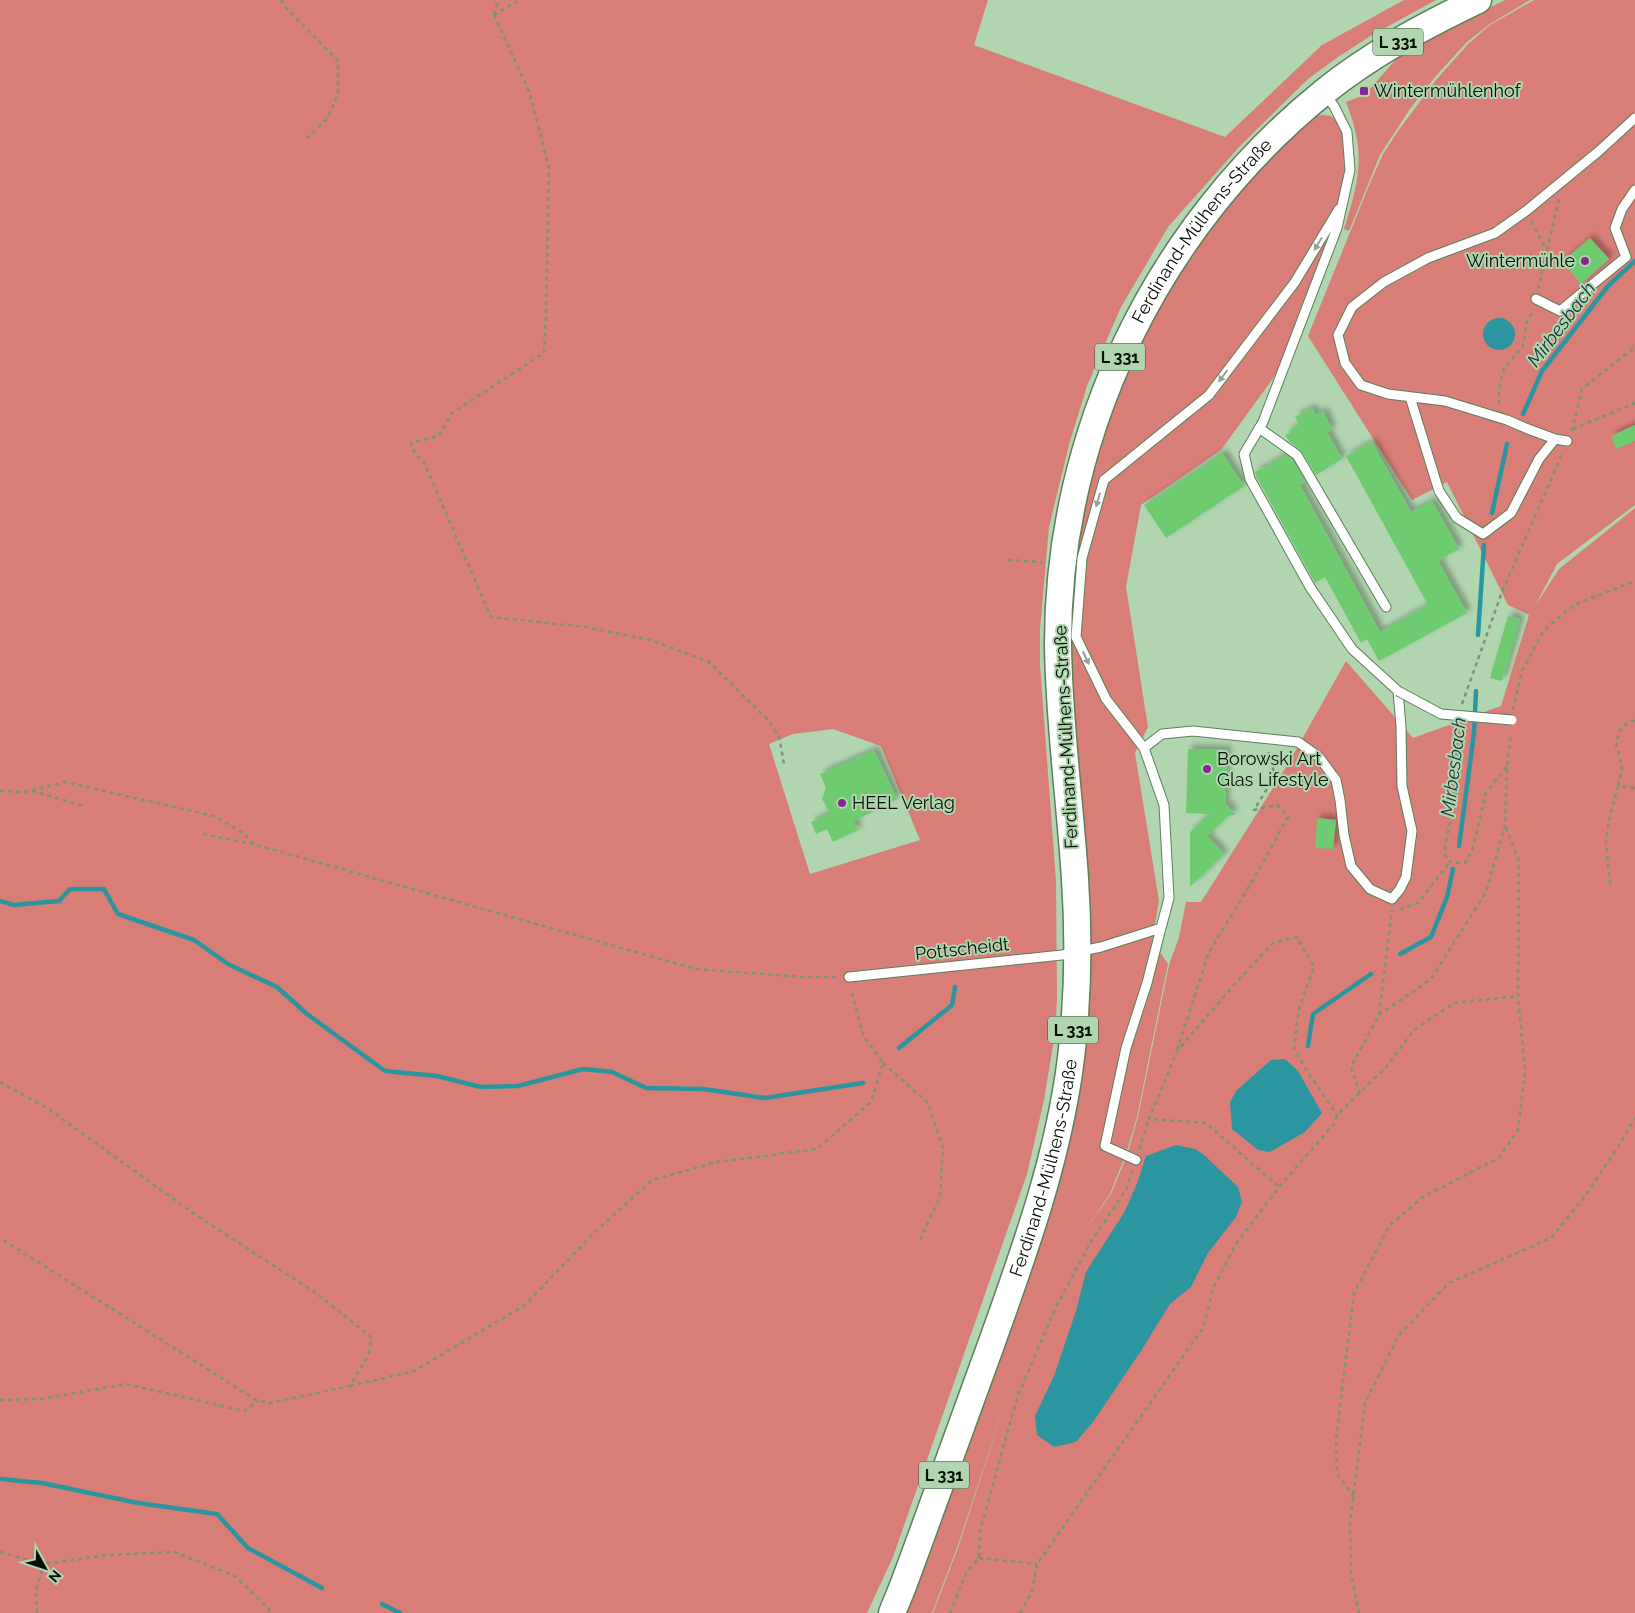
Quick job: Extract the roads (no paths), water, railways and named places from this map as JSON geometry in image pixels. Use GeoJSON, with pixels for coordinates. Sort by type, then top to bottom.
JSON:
{"type":"FeatureCollection","features":[{"type":"Feature","properties":{"kind":"main road","name":"Ferdinand-Mülhens-Straße"},"geometry":{"type":"LineString","coordinates":[[892,1613],[1021,1261],[1049,1169],[1071,1058],[1077,952],[1075,884],[1059,685],[1059,602],[1070,518],[1096,414],[1109,379],[1136,322],[1168,265],[1197,223],[1234,179],[1277,135],[1323,93],[1369,60],[1424,26],[1478,0]]}},
{"type":"Feature","properties":{"kind":"lane"},"geometry":{"type":"LineString","coordinates":[[1323,93],[1334,106],[1347,132],[1350,170],[1337,228],[1263,422],[1244,454],[1250,479],[1310,587],[1352,649],[1398,691],[1441,714],[1512,720]]}},
{"type":"Feature","properties":{"kind":"lane"},"geometry":{"type":"LineString","coordinates":[[1567,441],[1555,439],[1507,420],[1445,401],[1388,394],[1361,385],[1345,363],[1338,335],[1352,307],[1384,282],[1428,258],[1495,233],[1526,211],[1599,151],[1635,118]]}},
{"type":"Feature","properties":{"kind":"lane"},"geometry":{"type":"LineString","coordinates":[[1536,299],[1560,311],[1626,257],[1615,228],[1622,209],[1635,190]]}},
{"type":"Feature","properties":{"kind":"lane"},"geometry":{"type":"LineString","coordinates":[[1136,1160],[1105,1146],[1126,1048],[1147,983],[1169,898],[1164,805],[1144,748],[1106,699],[1076,637],[1082,558],[1104,480],[1208,395],[1295,282],[1343,202]]}},
{"type":"Feature","properties":{"kind":"lane"},"geometry":{"type":"LineString","coordinates":[[1410,397],[1439,491],[1457,518],[1483,534],[1511,512],[1539,459],[1555,439]]}},
{"type":"Feature","properties":{"kind":"lane"},"geometry":{"type":"LineString","coordinates":[[1259,428],[1297,455],[1386,607]]}},
{"type":"Feature","properties":{"kind":"lane"},"geometry":{"type":"LineString","coordinates":[[1144,748],[1162,734],[1193,731],[1298,742],[1319,757],[1336,780],[1344,835],[1351,866],[1370,889],[1392,899],[1406,877],[1412,831],[1402,786],[1401,726],[1398,691]]}},
{"type":"Feature","properties":{"kind":"lane","name":"Pottscheidt"},"geometry":{"type":"LineString","coordinates":[[850,977],[1062,955],[1161,928]]}},
{"type":"Feature","properties":{"kind":"water"},"geometry":{"type":"Polygon","coordinates":[[[1499,318],[1510,323],[1515,334],[1510,345],[1499,350],[1488,345],[1483,334],[1488,323],[1499,318]]]}},
{"type":"Feature","properties":{"kind":"water"},"geometry":{"type":"Polygon","coordinates":[[[1285,1059],[1298,1071],[1322,1113],[1305,1132],[1270,1152],[1258,1150],[1232,1129],[1230,1102],[1236,1091],[1271,1060],[1285,1059]]]}},
{"type":"Feature","properties":{"kind":"water"},"geometry":{"type":"Polygon","coordinates":[[[1176,1145],[1195,1149],[1203,1154],[1238,1187],[1242,1202],[1236,1217],[1208,1253],[1191,1287],[1170,1304],[1093,1422],[1076,1442],[1054,1447],[1037,1435],[1035,1416],[1054,1376],[1076,1311],[1086,1272],[1125,1211],[1146,1156],[1176,1145]]]}},
{"type":"Feature","properties":{"kind":"waterway","name":"Mirbesbach"},"geometry":{"type":"LineString","coordinates":[[1523,414],[1542,371],[1608,286],[1635,261]]}},
{"type":"Feature","properties":{"kind":"waterway","name":"Mirbesbach"},"geometry":{"type":"LineString","coordinates":[[1492,513],[1507,444]]}},
{"type":"Feature","properties":{"kind":"waterway","name":"Mirbesbach"},"geometry":{"type":"LineString","coordinates":[[1478,635],[1484,545]]}},
{"type":"Feature","properties":{"kind":"waterway","name":"Mirbesbach"},"geometry":{"type":"LineString","coordinates":[[1459,846],[1474,733],[1476,691]]}},
{"type":"Feature","properties":{"kind":"waterway","name":"Mirbesbach"},"geometry":{"type":"LineString","coordinates":[[1400,954],[1431,937],[1447,897],[1453,869]]}},
{"type":"Feature","properties":{"kind":"waterway"},"geometry":{"type":"LineString","coordinates":[[0,901],[14,905],[59,901],[70,889],[104,889],[118,914],[194,940],[228,964],[277,987],[307,1014],[385,1071],[437,1076],[481,1087],[518,1086],[583,1069],[612,1072],[646,1088],[703,1089],[765,1098],[863,1083]]}},
{"type":"Feature","properties":{"kind":"waterway","name":"Mirbesbach"},"geometry":{"type":"LineString","coordinates":[[1308,1046],[1313,1014],[1371,974]]}},
{"type":"Feature","properties":{"kind":"waterway"},"geometry":{"type":"LineString","coordinates":[[899,1048],[952,1005],[955,987]]}},
{"type":"Feature","properties":{"kind":"waterway"},"geometry":{"type":"LineString","coordinates":[[0,1479],[42,1483],[138,1503],[217,1514],[248,1548],[322,1588]]}},
{"type":"Feature","properties":{"kind":"waterway"},"geometry":{"type":"LineString","coordinates":[[382,1604],[400,1613]]}},
{"type":"Feature","properties":{"kind":"place","name":"Wintermühlenhof"},"geometry":{"type":"Point","coordinates":[1364,91]}},
{"type":"Feature","properties":{"kind":"place","name":"Wintermühle"},"geometry":{"type":"Point","coordinates":[1585,261]}},
{"type":"Feature","properties":{"kind":"place","name":"Borowski Art Glas Lifestyle"},"geometry":{"type":"Point","coordinates":[1207,769]}},
{"type":"Feature","properties":{"kind":"place","name":"HEEL Verlag"},"geometry":{"type":"Point","coordinates":[842,803]}}]}
